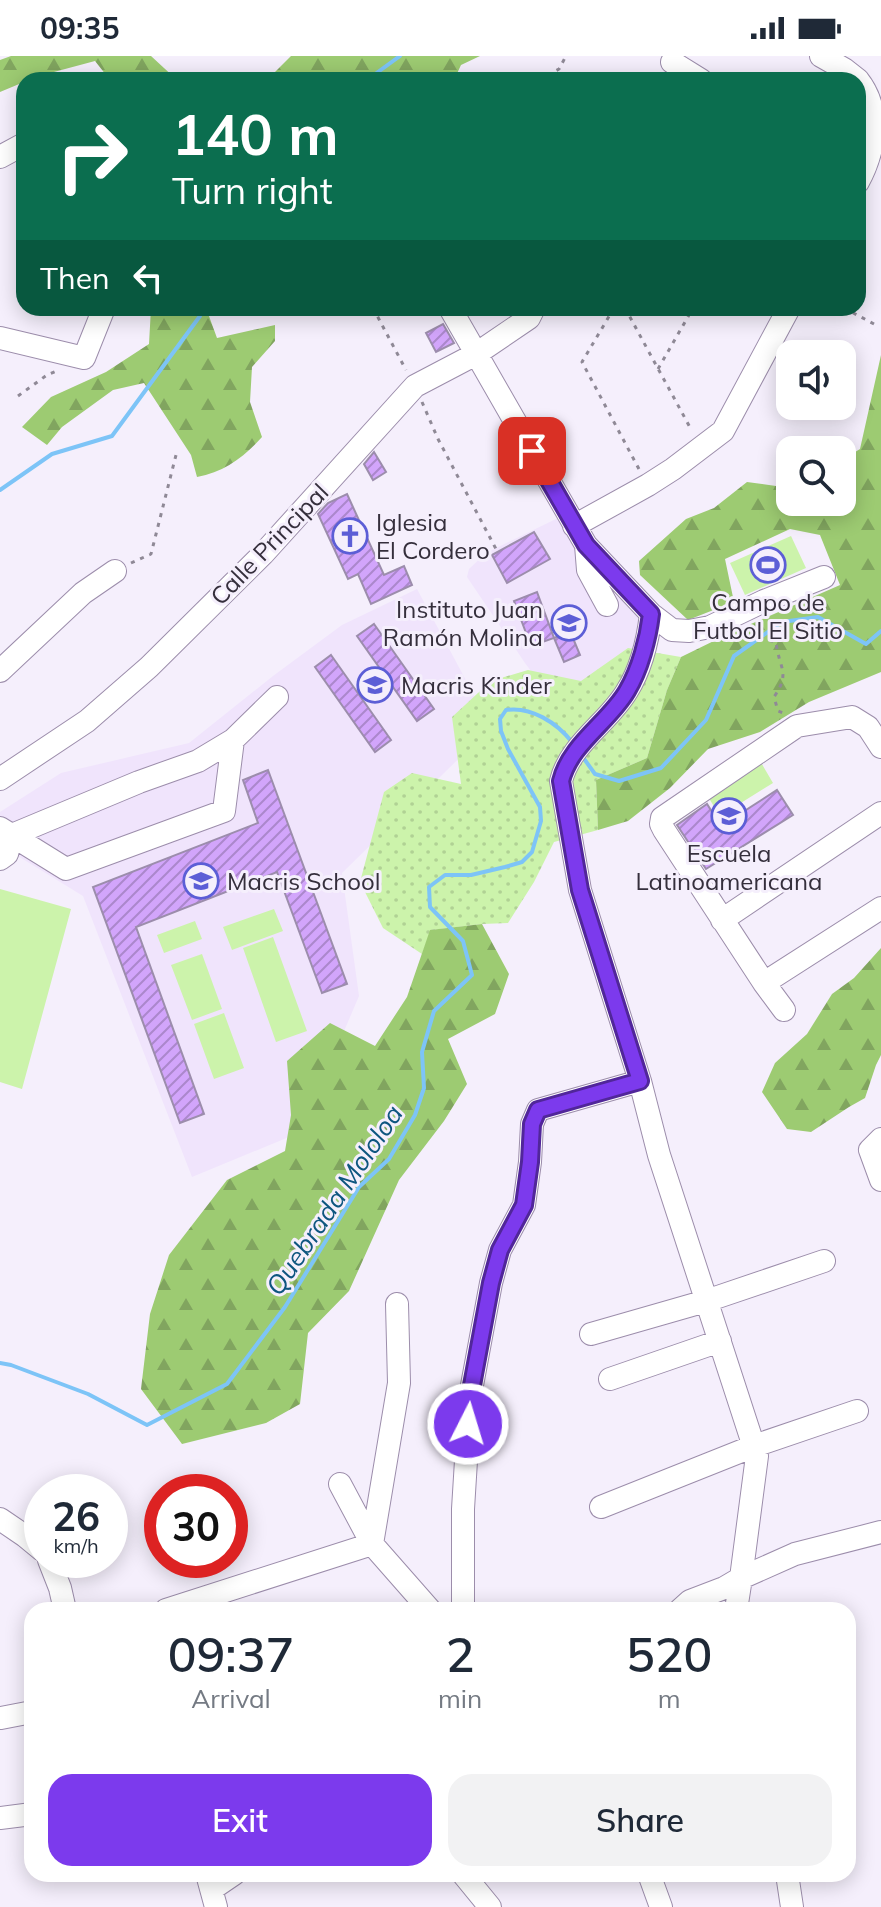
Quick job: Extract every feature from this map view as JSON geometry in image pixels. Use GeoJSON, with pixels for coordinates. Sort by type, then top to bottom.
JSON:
{"type":"FeatureCollection","features":[{"type":"Feature","properties":{"kind":"street"},"geometry":{"type":"LineString","coordinates":[[821,56],[848,72]]}},
{"type":"Feature","properties":{"kind":"street"},"geometry":{"type":"LineString","coordinates":[[866,86],[877,107],[878,130],[866,167]]}},
{"type":"Feature","properties":{"kind":"street"},"geometry":{"type":"LineString","coordinates":[[0,338],[84,358],[101,316]]}},
{"type":"Feature","properties":{"kind":"street"},"geometry":{"type":"LineString","coordinates":[[455,316],[580,535],[651,614],[672,630],[710,627],[824,577]]}},
{"type":"Feature","properties":{"kind":"street","name":"Calle Principal"},"geometry":{"type":"LineString","coordinates":[[0,779],[87,721],[149,667],[263,554],[415,386],[476,354],[523,316]]}},
{"type":"Feature","properties":{"kind":"street"},"geometry":{"type":"LineString","coordinates":[[580,535],[723,431],[785,316]]}},
{"type":"Feature","properties":{"kind":"street"},"geometry":{"type":"LineString","coordinates":[[580,535],[588,570],[607,605]]}},
{"type":"Feature","properties":{"kind":"street"},"geometry":{"type":"LineString","coordinates":[[0,671],[83,593],[115,571]]}},
{"type":"Feature","properties":{"kind":"street"},"geometry":{"type":"LineString","coordinates":[[651,614],[649,631],[627,692],[574,755],[561,781],[580,890],[640,1081],[659,1155],[757,1456],[737,1602]]}},
{"type":"Feature","properties":{"kind":"street"},"geometry":{"type":"LineString","coordinates":[[6,832],[198,761],[233,740],[277,697]]}},
{"type":"Feature","properties":{"kind":"street"},"geometry":{"type":"LineString","coordinates":[[784,1010],[664,830],[662,818],[797,726],[852,717],[868,727],[881,747]]}},
{"type":"Feature","properties":{"kind":"street"},"geometry":{"type":"LineString","coordinates":[[6,832],[66,869],[224,811],[233,740]]}},
{"type":"Feature","properties":{"kind":"street"},"geometry":{"type":"LineString","coordinates":[[722,920],[881,813]]}},
{"type":"Feature","properties":{"kind":"street"},"geometry":{"type":"LineString","coordinates":[[0,859],[7,854],[6,832]]}},
{"type":"Feature","properties":{"kind":"street"},"geometry":{"type":"LineString","coordinates":[[764,983],[881,908]]}},
{"type":"Feature","properties":{"kind":"street"},"geometry":{"type":"LineString","coordinates":[[463,1602],[463,1509],[470,1396],[500,1250],[524,1205],[532,1124],[538,1110],[640,1081]]}},
{"type":"Feature","properties":{"kind":"street"},"geometry":{"type":"LineString","coordinates":[[881,1139],[870,1150],[881,1180]]}},
{"type":"Feature","properties":{"kind":"street"},"geometry":{"type":"LineString","coordinates":[[591,1334],[706,1301],[824,1261]]}},
{"type":"Feature","properties":{"kind":"street"},"geometry":{"type":"LineString","coordinates":[[372,1544],[399,1383],[397,1304]]}},
{"type":"Feature","properties":{"kind":"street"},"geometry":{"type":"LineString","coordinates":[[610,1379],[720,1341]]}},
{"type":"Feature","properties":{"kind":"street"},"geometry":{"type":"LineString","coordinates":[[601,1507],[754,1446],[857,1411]]}},
{"type":"Feature","properties":{"kind":"street"},"geometry":{"type":"LineString","coordinates":[[340,1484],[372,1544],[415,1602]]}},
{"type":"Feature","properties":{"kind":"street"},"geometry":{"type":"LineString","coordinates":[[0,1519],[24,1535]]}},
{"type":"Feature","properties":{"kind":"street"},"geometry":{"type":"LineString","coordinates":[[689,1602],[795,1554],[881,1532]]}},
{"type":"Feature","properties":{"kind":"street"},"geometry":{"type":"LineString","coordinates":[[191,1602],[372,1544]]}},
{"type":"Feature","properties":{"kind":"street"},"geometry":{"type":"LineString","coordinates":[[56,1578],[63,1602]]}},
{"type":"Feature","properties":{"kind":"street"},"geometry":{"type":"LineString","coordinates":[[1,1718],[24,1714]]}},
{"type":"Feature","properties":{"kind":"street"},"geometry":{"type":"LineString","coordinates":[[0,1818],[24,1815]]}},
{"type":"Feature","properties":{"kind":"street"},"geometry":{"type":"LineString","coordinates":[[470,1882],[490,1907]]}},
{"type":"Feature","properties":{"kind":"street"},"geometry":{"type":"LineString","coordinates":[[652,1882],[661,1907]]}},
{"type":"Feature","properties":{"kind":"street"},"geometry":{"type":"LineString","coordinates":[[788,1882],[792,1907]]}},
{"type":"Feature","properties":{"kind":"path"},"geometry":{"type":"LineString","coordinates":[[554,72],[559,69],[566,56]]}},
{"type":"Feature","properties":{"kind":"path"},"geometry":{"type":"LineString","coordinates":[[377,316],[496,549]]}},
{"type":"Feature","properties":{"kind":"path"},"geometry":{"type":"LineString","coordinates":[[609,316],[582,362],[648,485]]}},
{"type":"Feature","properties":{"kind":"path"},"geometry":{"type":"LineString","coordinates":[[629,316],[701,447]]}},
{"type":"Feature","properties":{"kind":"path"},"geometry":{"type":"LineString","coordinates":[[658,369],[688,316]]}},
{"type":"Feature","properties":{"kind":"path"},"geometry":{"type":"LineString","coordinates":[[859,316],[874,324]]}},
{"type":"Feature","properties":{"kind":"path"},"geometry":{"type":"LineString","coordinates":[[18,396],[47,375],[84,358]]}},
{"type":"Feature","properties":{"kind":"path"},"geometry":{"type":"LineString","coordinates":[[115,571],[151,554],[176,455]]}},
{"type":"Feature","properties":{"kind":"path"},"geometry":{"type":"LineString","coordinates":[[734,632],[776,642],[784,683],[774,697],[778,711],[808,725]]}},
{"type":"Feature","properties":{"kind":"shaded area","name":"Instituto Juan Ramón Molina"},"geometry":{"type":"Polygon","coordinates":[[[558,518],[615,595],[640,617],[641,629],[629,671],[578,734],[467,577],[469,569],[486,553],[558,518]]]}},
{"type":"Feature","properties":{"kind":"shaded area","name":"Macris School"},"geometry":{"type":"Polygon","coordinates":[[[417,589],[491,727],[342,873],[359,996],[301,1132],[192,1177],[83,896],[0,845],[0,812],[61,773],[189,743],[342,625],[417,589]]]}},
{"type":"Feature","properties":{"kind":"green space"},"geometry":{"type":"Polygon","coordinates":[[[11,56],[151,56],[168,72],[104,72],[95,61],[54,72],[16,72],[16,85],[0,92],[0,60],[11,56]]]}},
{"type":"Feature","properties":{"kind":"green space"},"geometry":{"type":"Polygon","coordinates":[[[291,56],[480,56],[461,65],[458,72],[275,72],[291,56]]]}},
{"type":"Feature","properties":{"kind":"green space"},"geometry":{"type":"Polygon","coordinates":[[[151,316],[209,316],[217,338],[275,325],[275,341],[252,367],[250,402],[262,437],[225,467],[197,477],[191,455],[144,383],[113,390],[62,427],[47,445],[22,427],[51,397],[106,372],[149,344],[151,316]]]}},
{"type":"Feature","properties":{"kind":"green space"},"geometry":{"type":"Polygon","coordinates":[[[881,355],[881,672],[809,702],[760,732],[708,749],[670,788],[628,821],[598,830],[596,780],[647,758],[667,690],[681,657],[840,585],[820,535],[790,529],[725,559],[734,602],[688,620],[640,575],[639,561],[686,519],[714,508],[747,482],[776,486],[776,516],[856,516],[856,451],[860,449],[881,355]]]}},
{"type":"Feature","properties":{"kind":"green space","name":"Campo de Futbol El Sitio"},"geometry":{"type":"Polygon","coordinates":[[[791,536],[806,568],[745,595],[730,563],[791,536]]]}},
{"type":"Feature","properties":{"kind":"green space"},"geometry":{"type":"Polygon","coordinates":[[[628,648],[681,657],[667,690],[647,758],[596,780],[598,830],[554,842],[508,923],[431,930],[422,954],[383,928],[360,882],[384,792],[412,773],[461,784],[452,717],[491,681],[528,670],[581,681],[628,648]]]}},
{"type":"Feature","properties":{"kind":"green space"},"geometry":{"type":"Polygon","coordinates":[[[759,759],[773,783],[720,816],[705,792],[759,759]]]}},
{"type":"Feature","properties":{"kind":"green space"},"geometry":{"type":"Polygon","coordinates":[[[0,889],[71,909],[22,1089],[0,1082],[0,889]]]}},
{"type":"Feature","properties":{"kind":"green space"},"geometry":{"type":"Polygon","coordinates":[[[274,909],[283,931],[232,950],[223,927],[274,909]]]}},
{"type":"Feature","properties":{"kind":"green space"},"geometry":{"type":"Polygon","coordinates":[[[195,921],[202,939],[164,953],[157,935],[195,921]]]}},
{"type":"Feature","properties":{"kind":"green space"},"geometry":{"type":"Polygon","coordinates":[[[482,924],[509,974],[495,1014],[448,1039],[467,1084],[444,1121],[399,1180],[349,1291],[308,1333],[300,1404],[266,1423],[182,1444],[141,1389],[150,1314],[169,1255],[227,1180],[285,1151],[291,1115],[287,1061],[330,1023],[375,1046],[407,997],[430,930],[482,924]]]}},
{"type":"Feature","properties":{"kind":"green space"},"geometry":{"type":"Polygon","coordinates":[[[273,937],[307,1031],[276,1042],[243,948],[273,937]]]}},
{"type":"Feature","properties":{"kind":"green space"},"geometry":{"type":"Polygon","coordinates":[[[881,948],[881,1055],[865,1098],[811,1132],[787,1129],[762,1092],[775,1063],[807,1034],[832,994],[854,978],[881,948]]]}},
{"type":"Feature","properties":{"kind":"green space"},"geometry":{"type":"Polygon","coordinates":[[[202,954],[222,1009],[192,1020],[171,965],[202,954]]]}},
{"type":"Feature","properties":{"kind":"green space"},"geometry":{"type":"Polygon","coordinates":[[[224,1013],[244,1068],[214,1079],[194,1024],[224,1013]]]}},
{"type":"Feature","properties":{"kind":"building"},"geometry":{"type":"Polygon","coordinates":[[[443,324],[454,343],[436,352],[426,333],[443,324]]]}},
{"type":"Feature","properties":{"kind":"building"},"geometry":{"type":"Polygon","coordinates":[[[374,452],[386,472],[373,480],[364,464],[374,452]]]}},
{"type":"Feature","properties":{"kind":"building"},"geometry":{"type":"Polygon","coordinates":[[[347,494],[384,575],[404,566],[412,585],[371,604],[358,574],[348,579],[318,514],[328,503],[347,494]]]}},
{"type":"Feature","properties":{"kind":"building"},"geometry":{"type":"Polygon","coordinates":[[[534,532],[550,559],[507,583],[492,555],[534,532]]]}},
{"type":"Feature","properties":{"kind":"building"},"geometry":{"type":"Polygon","coordinates":[[[537,592],[554,638],[531,646],[514,601],[537,592]]]}},
{"type":"Feature","properties":{"kind":"building"},"geometry":{"type":"Polygon","coordinates":[[[374,624],[434,709],[417,721],[357,636],[374,624]]]}},
{"type":"Feature","properties":{"kind":"building"},"geometry":{"type":"Polygon","coordinates":[[[570,631],[580,655],[564,662],[554,638],[570,631]]]}},
{"type":"Feature","properties":{"kind":"building"},"geometry":{"type":"Polygon","coordinates":[[[331,655],[391,740],[375,752],[315,667],[331,655]]]}},
{"type":"Feature","properties":{"kind":"building"},"geometry":{"type":"Polygon","coordinates":[[[268,770],[347,984],[322,993],[277,872],[136,927],[204,1114],[180,1123],[93,887],[258,823],[243,780],[268,770]]]}},
{"type":"Feature","properties":{"kind":"building"},"geometry":{"type":"Polygon","coordinates":[[[777,790],[793,815],[706,869],[677,825],[707,804],[721,826],[777,790]]]}},
{"type":"Feature","properties":{"kind":"waterway"},"geometry":{"type":"LineString","coordinates":[[378,72],[400,56]]}},
{"type":"Feature","properties":{"kind":"waterway"},"geometry":{"type":"LineString","coordinates":[[0,490],[52,454],[112,436],[200,316]]}},
{"type":"Feature","properties":{"kind":"waterway","name":"Quebrada Mololoa"},"geometry":{"type":"LineString","coordinates":[[582,756],[595,774],[619,781],[661,768],[706,720],[734,656],[782,622],[818,617],[866,644],[881,631]]}},
{"type":"Feature","properties":{"kind":"waterway","name":"Quebrada Mololoa"},"geometry":{"type":"LineString","coordinates":[[0,1363],[88,1394],[147,1425],[227,1384],[285,1307],[359,1187],[389,1159],[415,1115],[424,1088],[422,1052],[434,1011],[472,975],[463,941],[430,907],[429,887],[445,875],[471,875],[522,862],[532,852],[541,821],[540,807],[508,749],[500,719],[506,710],[534,713],[559,728],[572,742]]}},
{"type":"Feature","properties":{"kind":"place","name":"Iglesia El Cordero"},"geometry":{"type":"Point","coordinates":[350,536]}},
{"type":"Feature","properties":{"kind":"place","name":"Campo de Futbol El Sitio"},"geometry":{"type":"Point","coordinates":[768,565]}},
{"type":"Feature","properties":{"kind":"place","name":"Instituto Juan Ramón Molina"},"geometry":{"type":"Point","coordinates":[569,623]}},
{"type":"Feature","properties":{"kind":"place","name":"Macris Kinder"},"geometry":{"type":"Point","coordinates":[375,685]}},
{"type":"Feature","properties":{"kind":"place","name":"Escuela Latinoamericana"},"geometry":{"type":"Point","coordinates":[729,816]}},
{"type":"Feature","properties":{"kind":"place","name":"Macris School"},"geometry":{"type":"Point","coordinates":[201,881]}},
{"type":"Feature","properties":{"kind":"route"},"geometry":{"type":"LineString","coordinates":[[468,1424],[470,1396],[491,1283],[500,1250],[524,1205],[532,1124],[538,1110],[640,1081],[580,890],[561,781],[574,755],[627,692],[649,631],[651,614],[586,545],[532,451]]}}]}
